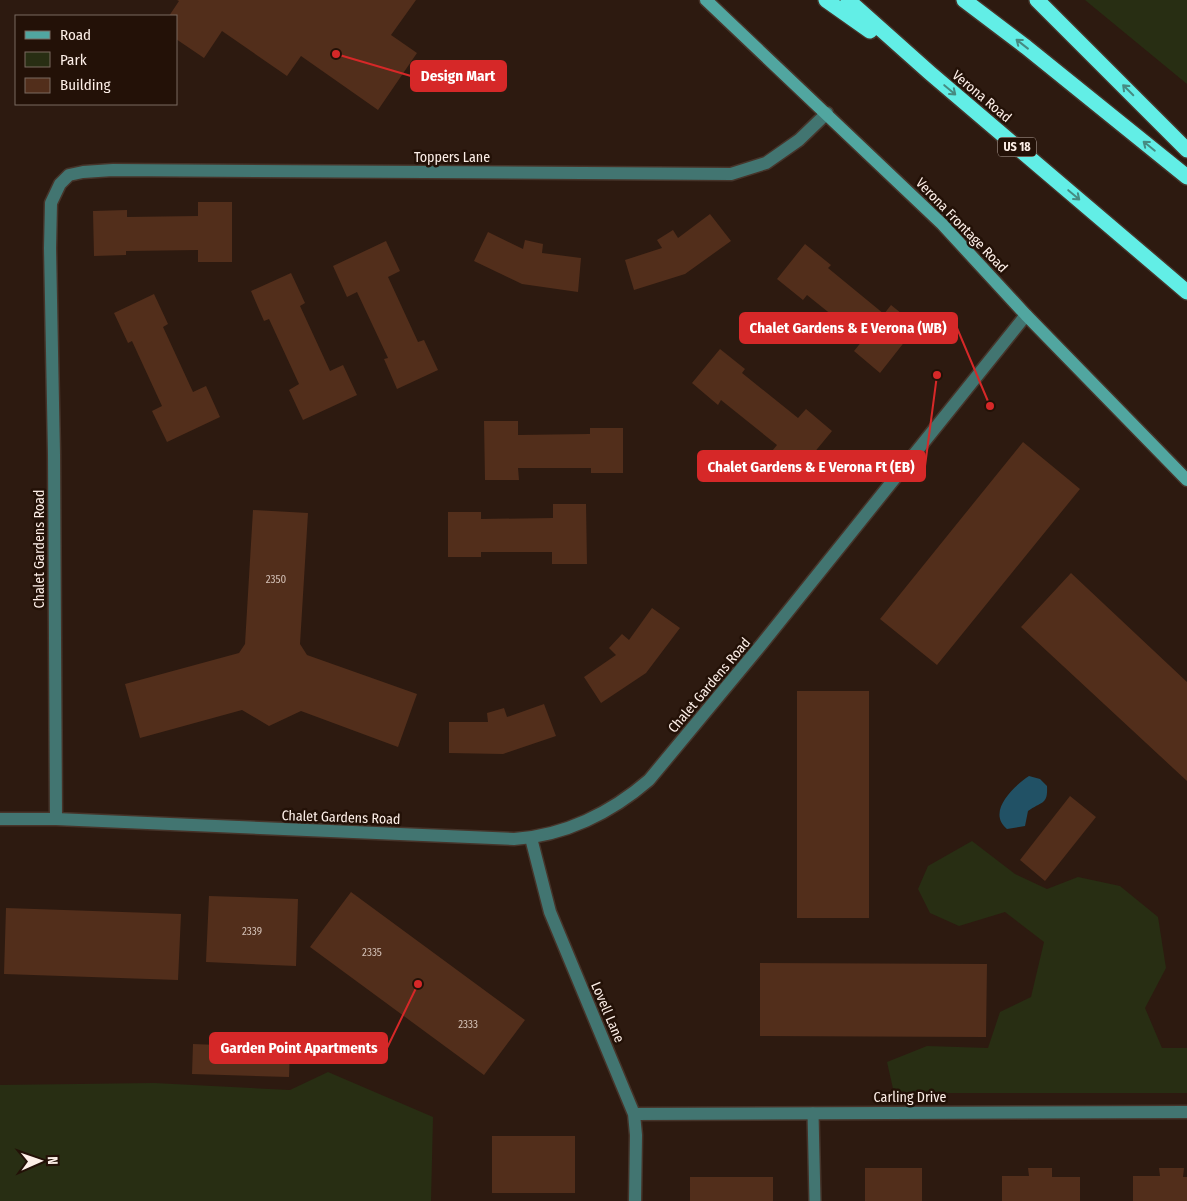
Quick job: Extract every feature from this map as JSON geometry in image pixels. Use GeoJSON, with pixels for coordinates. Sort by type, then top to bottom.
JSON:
{"type":"FeatureCollection","features":[{"type":"Feature","properties":{"kind":"highway"},"geometry":{"type":"LineString","coordinates":[[826,0],[930,73]]}},
{"type":"Feature","properties":{"kind":"highway","name":"Verona Road"},"geometry":{"type":"LineString","coordinates":[[848,0],[930,73],[1187,292]]}},
{"type":"Feature","properties":{"kind":"highway"},"geometry":{"type":"LineString","coordinates":[[964,0],[1034,53],[1187,177]]}},
{"type":"Feature","properties":{"kind":"highway"},"geometry":{"type":"LineString","coordinates":[[1037,0],[1187,150]]}},
{"type":"Feature","properties":{"kind":"street","name":"Verona Frontage Road"},"geometry":{"type":"LineString","coordinates":[[706,0],[942,224],[1026,315],[1187,480]]}},
{"type":"Feature","properties":{"kind":"street","name":"Toppers Lane"},"geometry":{"type":"LineString","coordinates":[[60,184],[70,176],[83,172],[112,170],[731,174],[766,163],[799,140],[827,113]]}},
{"type":"Feature","properties":{"kind":"street","name":"Chalet Gardens Road"},"geometry":{"type":"LineString","coordinates":[[60,184],[51,203],[50,248],[54,454],[56,819],[514,839],[531,838],[584,823],[629,798],[648,780],[761,646],[1026,315]]}},
{"type":"Feature","properties":{"kind":"street"},"geometry":{"type":"LineString","coordinates":[[0,818],[56,819]]}},
{"type":"Feature","properties":{"kind":"street","name":"Lovell Lane"},"geometry":{"type":"LineString","coordinates":[[531,838],[550,912],[634,1114],[636,1135],[635,1201]]}},
{"type":"Feature","properties":{"kind":"street","name":"Carling Drive"},"geometry":{"type":"LineString","coordinates":[[634,1114],[1187,1112]]}},
{"type":"Feature","properties":{"kind":"lane"},"geometry":{"type":"LineString","coordinates":[[813,1113],[815,1201]]}},
{"type":"Feature","properties":{"kind":"green space"},"geometry":{"type":"Polygon","coordinates":[[[1085,0],[1187,0],[1187,84],[1085,0]]]}},
{"type":"Feature","properties":{"kind":"green space"},"geometry":{"type":"Polygon","coordinates":[[[972,841],[1015,874],[1047,889],[1078,877],[1120,886],[1158,917],[1166,968],[1145,1008],[1162,1048],[1187,1048],[1187,1093],[894,1093],[887,1062],[927,1046],[988,1048],[1000,1012],[1031,997],[1044,942],[1005,912],[959,926],[930,913],[918,889],[928,866],[972,841]]]}},
{"type":"Feature","properties":{"kind":"green space"},"geometry":{"type":"Polygon","coordinates":[[[328,1072],[433,1117],[431,1201],[0,1201],[0,1085],[154,1083],[290,1090],[328,1072]]]}},
{"type":"Feature","properties":{"kind":"water"},"geometry":{"type":"Polygon","coordinates":[[[1029,776],[1040,779],[1047,786],[1045,800],[1028,811],[1025,826],[1007,829],[1001,822],[999,815],[1001,807],[1004,800],[1016,786],[1029,776]]]}},
{"type":"Feature","properties":{"kind":"building"},"geometry":{"type":"Polygon","coordinates":[[[177,0],[416,0],[391,35],[417,53],[378,110],[301,56],[287,76],[222,31],[204,58],[178,40],[178,15],[170,15],[179,1],[177,0]]]}},
{"type":"Feature","properties":{"kind":"building"},"geometry":{"type":"Polygon","coordinates":[[[198,202],[232,202],[232,262],[198,262],[198,250],[126,251],[126,255],[94,256],[93,211],[127,210],[127,217],[198,216],[198,202]]]}},
{"type":"Feature","properties":{"kind":"building"},"geometry":{"type":"Polygon","coordinates":[[[710,214],[731,241],[685,274],[634,290],[625,260],[662,248],[657,240],[673,230],[678,238],[710,214]]]}},
{"type":"Feature","properties":{"kind":"building"},"geometry":{"type":"Polygon","coordinates":[[[488,232],[523,249],[525,240],[543,244],[542,253],[581,258],[578,292],[522,284],[474,261],[488,232]]]}},
{"type":"Feature","properties":{"kind":"building"},"geometry":{"type":"Polygon","coordinates":[[[386,241],[400,271],[388,277],[418,342],[424,340],[438,370],[397,389],[384,359],[388,358],[357,292],[347,297],[333,266],[386,241]]]}},
{"type":"Feature","properties":{"kind":"building"},"geometry":{"type":"Polygon","coordinates":[[[805,244],[831,265],[828,268],[884,314],[891,305],[917,326],[880,373],[854,351],[863,340],[807,295],[803,300],[777,279],[805,244]]]}},
{"type":"Feature","properties":{"kind":"building"},"geometry":{"type":"Polygon","coordinates":[[[291,273],[305,303],[300,306],[330,371],[343,365],[357,395],[303,420],[289,390],[299,384],[269,319],[264,321],[251,291],[291,273]]]}},
{"type":"Feature","properties":{"kind":"building"},"geometry":{"type":"Polygon","coordinates":[[[154,294],[168,324],[163,327],[193,392],[206,386],[220,417],[167,442],[152,411],[162,406],[132,341],[128,343],[114,313],[154,294]]]}},
{"type":"Feature","properties":{"kind":"building"},"geometry":{"type":"Polygon","coordinates":[[[720,349],[745,369],[742,373],[798,418],[806,409],[832,431],[794,477],[768,456],[777,445],[721,400],[718,405],[692,383],[720,349]]]}},
{"type":"Feature","properties":{"kind":"building"},"geometry":{"type":"Polygon","coordinates":[[[484,421],[518,421],[518,435],[590,434],[590,428],[623,428],[623,473],[591,473],[591,468],[518,468],[519,480],[485,480],[484,421]]]}},
{"type":"Feature","properties":{"kind":"building"},"geometry":{"type":"Polygon","coordinates":[[[1023,442],[1080,489],[937,665],[880,619],[1023,442]]]}},
{"type":"Feature","properties":{"kind":"building"},"geometry":{"type":"Polygon","coordinates":[[[553,504],[586,504],[587,564],[552,564],[552,552],[481,552],[481,557],[448,557],[448,512],[481,512],[481,519],[553,518],[553,504]]]}},
{"type":"Feature","properties":{"kind":"building"},"geometry":{"type":"Polygon","coordinates":[[[253,510],[308,513],[300,644],[307,655],[417,694],[398,747],[301,711],[269,726],[242,710],[140,738],[125,684],[239,653],[245,644],[253,510]]]}},
{"type":"Feature","properties":{"kind":"building"},"geometry":{"type":"Polygon","coordinates":[[[1071,573],[1187,682],[1187,781],[1021,627],[1071,573]]]}},
{"type":"Feature","properties":{"kind":"building"},"geometry":{"type":"Polygon","coordinates":[[[652,608],[680,628],[646,673],[601,703],[584,677],[616,655],[609,648],[622,634],[629,640],[652,608]]]}},
{"type":"Feature","properties":{"kind":"building"},"geometry":{"type":"Polygon","coordinates":[[[797,691],[869,691],[869,918],[797,918],[797,691]]]}},
{"type":"Feature","properties":{"kind":"building"},"geometry":{"type":"Polygon","coordinates":[[[544,704],[556,736],[503,754],[449,753],[449,722],[488,722],[487,713],[504,708],[507,717],[544,704]]]}},
{"type":"Feature","properties":{"kind":"building"},"geometry":{"type":"Polygon","coordinates":[[[1070,796],[1096,817],[1045,881],[1020,860],[1070,796]]]}},
{"type":"Feature","properties":{"kind":"building"},"geometry":{"type":"Polygon","coordinates":[[[351,892],[525,1020],[484,1075],[310,947],[351,892]]]}},
{"type":"Feature","properties":{"kind":"building"},"geometry":{"type":"Polygon","coordinates":[[[209,896],[298,899],[296,966],[206,962],[209,896]]]}},
{"type":"Feature","properties":{"kind":"building"},"geometry":{"type":"Polygon","coordinates":[[[6,908],[181,914],[178,980],[4,974],[6,908]]]}},
{"type":"Feature","properties":{"kind":"building"},"geometry":{"type":"Polygon","coordinates":[[[760,963],[987,964],[986,1037],[760,1036],[760,963]]]}},
{"type":"Feature","properties":{"kind":"building"},"geometry":{"type":"Polygon","coordinates":[[[193,1044],[290,1048],[289,1077],[192,1074],[193,1044]]]}},
{"type":"Feature","properties":{"kind":"building"},"geometry":{"type":"Polygon","coordinates":[[[492,1136],[575,1136],[575,1193],[492,1193],[492,1136]]]}},
{"type":"Feature","properties":{"kind":"building"},"geometry":{"type":"Polygon","coordinates":[[[865,1168],[922,1168],[922,1201],[865,1201],[865,1168]]]}},
{"type":"Feature","properties":{"kind":"building"},"geometry":{"type":"Polygon","coordinates":[[[1028,1168],[1052,1168],[1052,1177],[1080,1177],[1080,1201],[1002,1201],[1002,1176],[1029,1176],[1028,1168]]]}},
{"type":"Feature","properties":{"kind":"building"},"geometry":{"type":"Polygon","coordinates":[[[1159,1168],[1184,1168],[1183,1177],[1187,1177],[1187,1201],[1133,1201],[1133,1176],[1160,1176],[1159,1168]]]}},
{"type":"Feature","properties":{"kind":"building"},"geometry":{"type":"Polygon","coordinates":[[[690,1177],[773,1177],[773,1201],[690,1201],[690,1177]]]}},
{"type":"Feature","properties":{"kind":"place","name":"Design Mart"},"geometry":{"type":"Point","coordinates":[336,54]}},
{"type":"Feature","properties":{"kind":"place","name":"Chalet Gardens & E Verona Ft (EB)"},"geometry":{"type":"Point","coordinates":[937,375]}},
{"type":"Feature","properties":{"kind":"place","name":"Chalet Gardens & E Verona (WB)"},"geometry":{"type":"Point","coordinates":[990,406]}},
{"type":"Feature","properties":{"kind":"place","name":"Garden Point Apartments"},"geometry":{"type":"Point","coordinates":[418,984]}}]}
